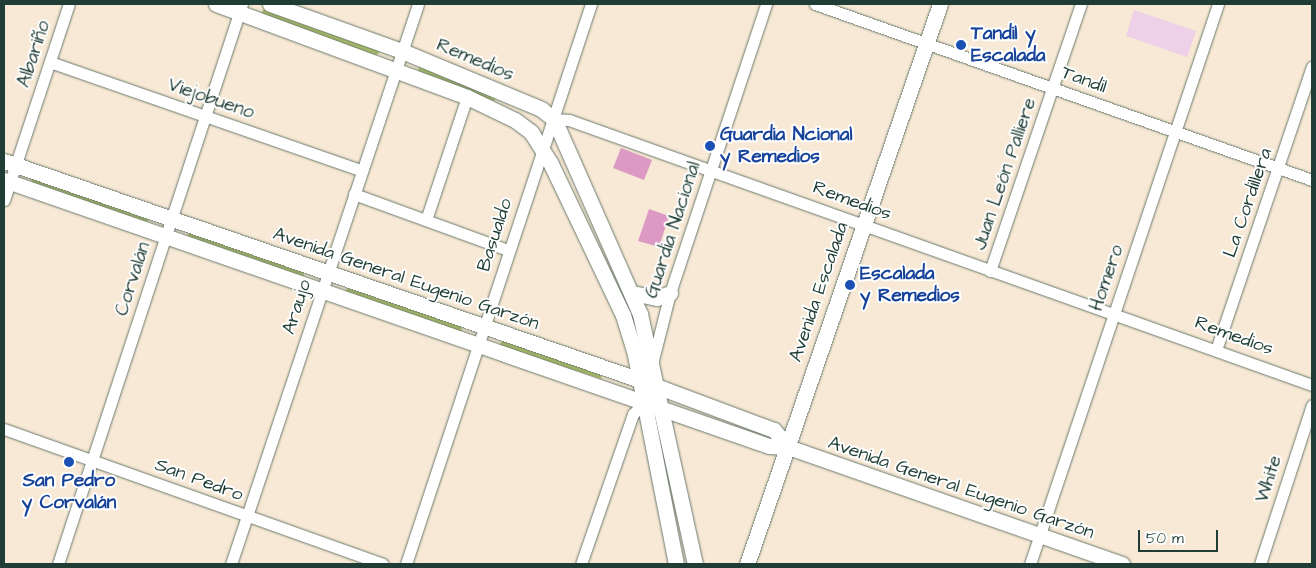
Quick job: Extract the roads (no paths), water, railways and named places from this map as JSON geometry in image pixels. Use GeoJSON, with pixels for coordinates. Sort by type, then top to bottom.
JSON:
{"type":"FeatureCollection","features":[{"type":"Feature","properties":{"kind":"street","name":"Albariño"},"geometry":{"type":"LineString","coordinates":[[4,200],[10,163],[50,62],[69,4]]}},
{"type":"Feature","properties":{"kind":"street","name":"Remedios"},"geometry":{"type":"LineString","coordinates":[[216,4],[241,8],[467,97],[515,120],[531,132],[543,150],[623,315],[640,380],[676,564]]}},
{"type":"Feature","properties":{"kind":"street","name":"Remedios"},"geometry":{"type":"LineString","coordinates":[[270,4],[402,51],[541,109],[554,118],[569,120],[1312,385]]}},
{"type":"Feature","properties":{"kind":"street","name":"Araujo"},"geometry":{"type":"LineString","coordinates":[[231,564],[326,273],[418,4]]}},
{"type":"Feature","properties":{"kind":"street","name":"Basualdo"},"geometry":{"type":"LineString","coordinates":[[406,564],[508,250],[591,4]]}},
{"type":"Feature","properties":{"kind":"street","name":"Guardia Nacional"},"geometry":{"type":"LineString","coordinates":[[640,380],[652,363],[670,293],[766,4]]}},
{"type":"Feature","properties":{"kind":"street","name":"Tandil"},"geometry":{"type":"LineString","coordinates":[[815,4],[1312,180]]}},
{"type":"Feature","properties":{"kind":"street","name":"Avenida Escalada"},"geometry":{"type":"LineString","coordinates":[[748,564],[940,4]]}},
{"type":"Feature","properties":{"kind":"street","name":"Juan León Palliere"},"geometry":{"type":"LineString","coordinates":[[990,271],[1081,4]]}},
{"type":"Feature","properties":{"kind":"street","name":"Homero"},"geometry":{"type":"LineString","coordinates":[[1030,564],[1218,4]]}},
{"type":"Feature","properties":{"kind":"street","name":"Corvalán"},"geometry":{"type":"LineString","coordinates":[[58,564],[241,8]]}},
{"type":"Feature","properties":{"kind":"street","name":"Viejobueno"},"geometry":{"type":"LineString","coordinates":[[50,62],[361,170]]}},
{"type":"Feature","properties":{"kind":"street","name":"La Cordillera"},"geometry":{"type":"LineString","coordinates":[[1216,350],[1312,66]]}},
{"type":"Feature","properties":{"kind":"street"},"geometry":{"type":"LineString","coordinates":[[426,220],[467,97]]}},
{"type":"Feature","properties":{"kind":"street"},"geometry":{"type":"LineString","coordinates":[[554,118],[640,314],[696,564]]}},
{"type":"Feature","properties":{"kind":"street","name":"Avenida General Eugenio Garzón"},"geometry":{"type":"LineString","coordinates":[[10,163],[640,380],[774,430],[788,447]]}},
{"type":"Feature","properties":{"kind":"street","name":"Avenida General Eugenio Garzón"},"geometry":{"type":"LineString","coordinates":[[7,181],[663,410],[769,446],[788,447],[1122,564]]}},
{"type":"Feature","properties":{"kind":"street"},"geometry":{"type":"LineString","coordinates":[[354,194],[508,250]]}},
{"type":"Feature","properties":{"kind":"street"},"geometry":{"type":"LineString","coordinates":[[632,293],[650,298],[670,293]]}},
{"type":"Feature","properties":{"kind":"street"},"geometry":{"type":"LineString","coordinates":[[581,564],[633,414],[644,402]]}},
{"type":"Feature","properties":{"kind":"street","name":"White"},"geometry":{"type":"LineString","coordinates":[[1260,564],[1312,405]]}},
{"type":"Feature","properties":{"kind":"street","name":"San Pedro"},"geometry":{"type":"LineString","coordinates":[[4,429],[383,564]]}},
{"type":"Feature","properties":{"kind":"place","name":"Tandil y Escalada"},"geometry":{"type":"Point","coordinates":[961,45]}},
{"type":"Feature","properties":{"kind":"place","name":"Guardia Ncional y Remedios"},"geometry":{"type":"Point","coordinates":[710,146]}},
{"type":"Feature","properties":{"kind":"place","name":"Escalada y Remedios"},"geometry":{"type":"Point","coordinates":[850,285]}},
{"type":"Feature","properties":{"kind":"place","name":"San Pedro y Corvalán"},"geometry":{"type":"Point","coordinates":[69,462]}}]}
